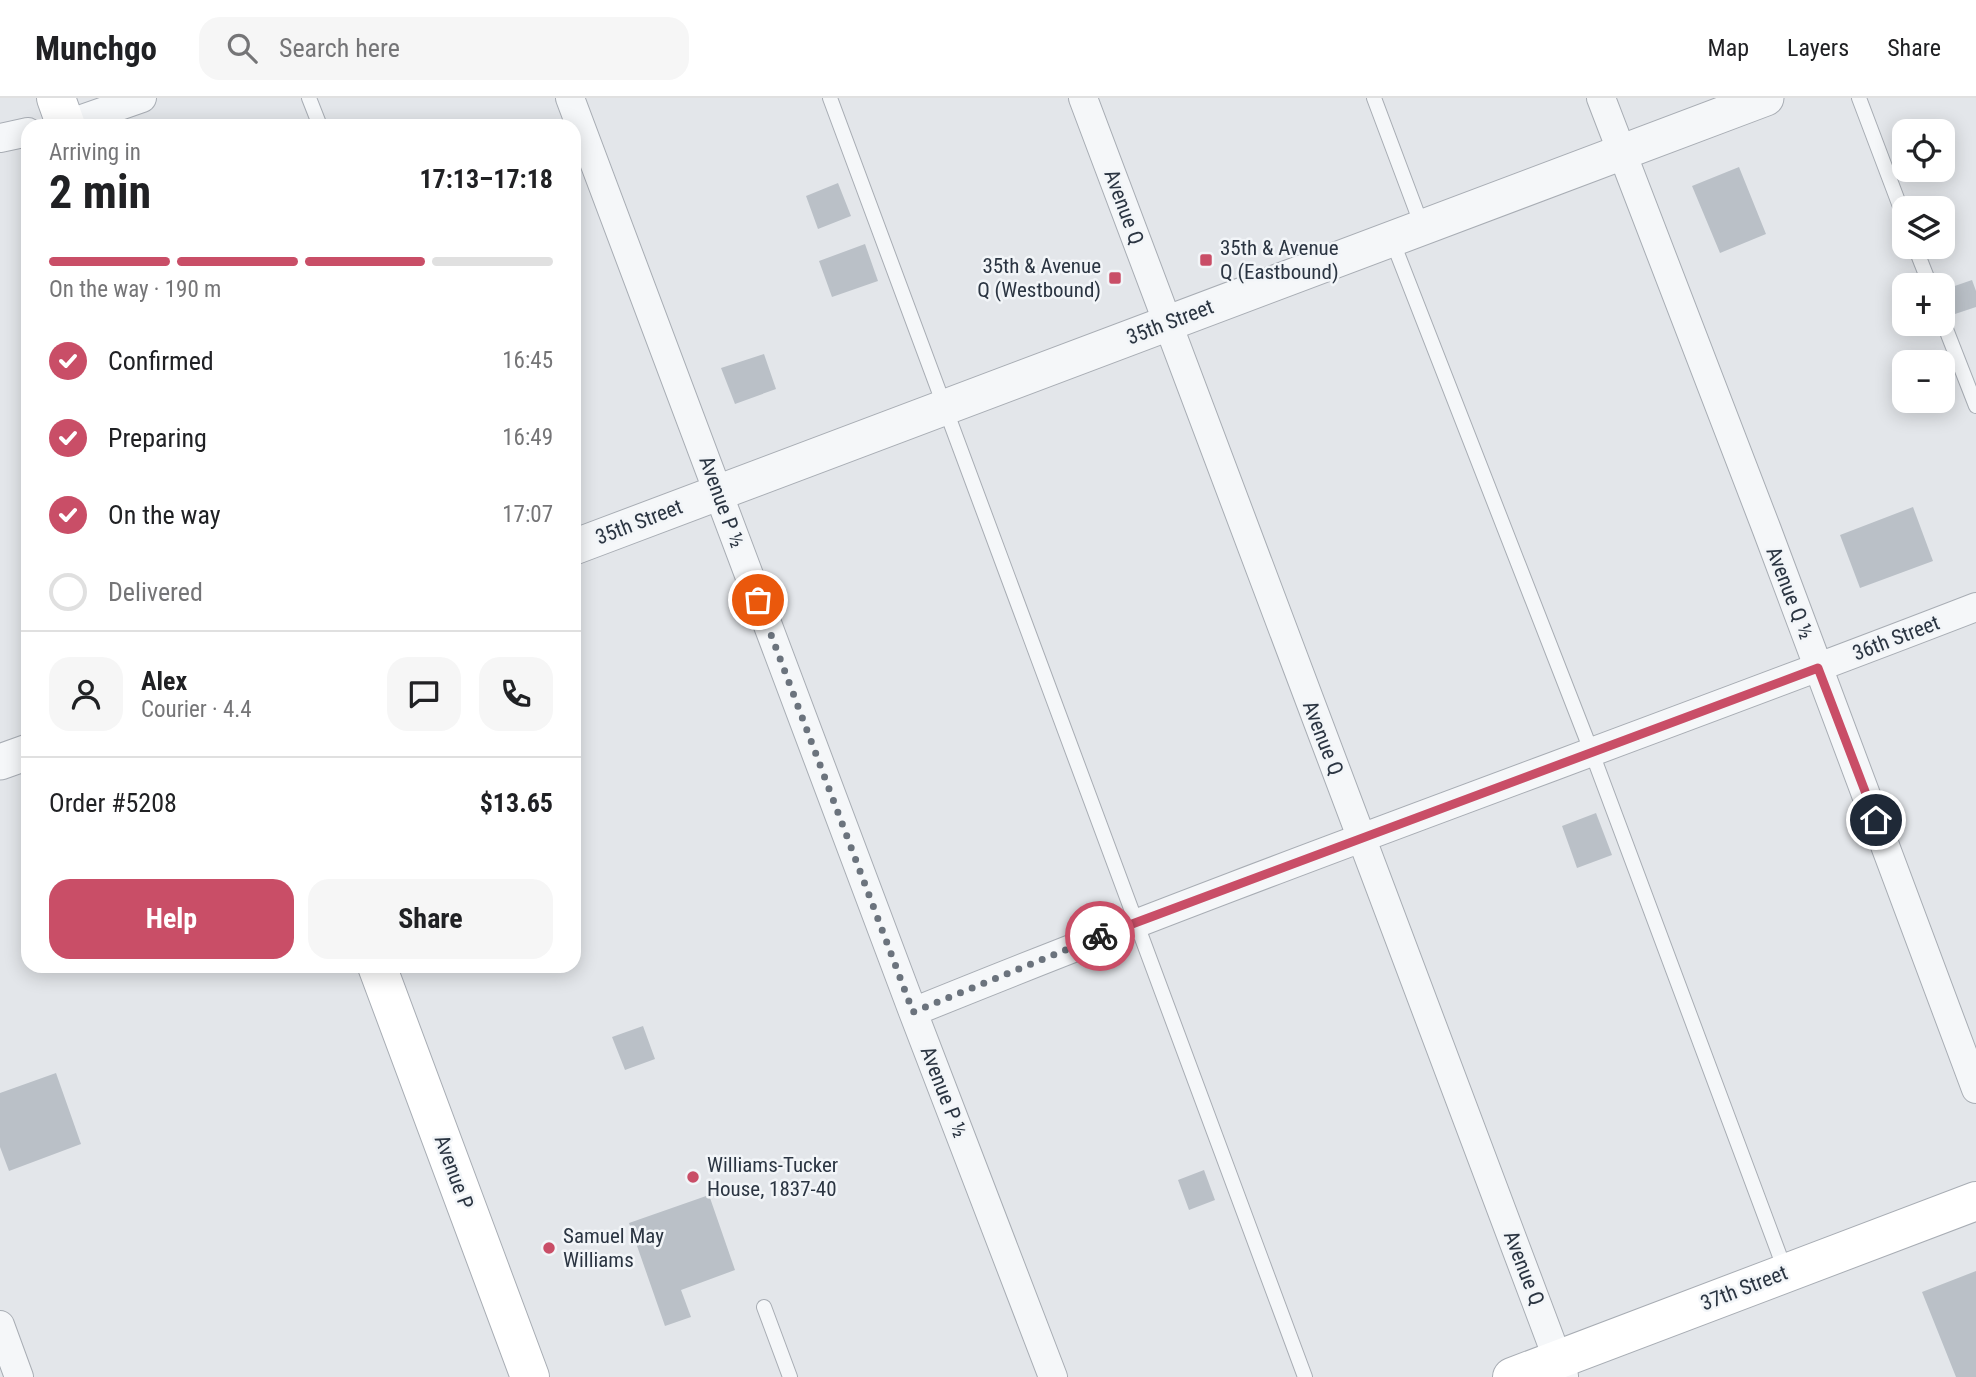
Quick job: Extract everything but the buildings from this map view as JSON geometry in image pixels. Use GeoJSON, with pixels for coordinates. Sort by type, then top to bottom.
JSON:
{"type":"FeatureCollection","features":[{"type":"Feature","properties":{"kind":"main road"},"geometry":{"type":"LineString","coordinates":[[56,98],[63,119]]}},
{"type":"Feature","properties":{"kind":"main road","name":"Avenue P"},"geometry":{"type":"LineString","coordinates":[[380,973],[530,1377]]}},
{"type":"Feature","properties":{"kind":"main road","name":"37th Street"},"geometry":{"type":"LineString","coordinates":[[1511,1377],[1561,1368],[1786,1272],[1976,1200]]}},
{"type":"Feature","properties":{"kind":"street"},"geometry":{"type":"LineString","coordinates":[[84,119],[142,98]]}},
{"type":"Feature","properties":{"kind":"street","name":"Avenue P ½"},"geometry":{"type":"LineString","coordinates":[[570,98],[578,119]]}},
{"type":"Feature","properties":{"kind":"street","name":"Avenue Q"},"geometry":{"type":"LineString","coordinates":[[1083,98],[1561,1368]]}},
{"type":"Feature","properties":{"kind":"street","name":"Avenue Q ½"},"geometry":{"type":"LineString","coordinates":[[1601,98],[1976,1089]]}},
{"type":"Feature","properties":{"kind":"street","name":"35th Street"},"geometry":{"type":"LineString","coordinates":[[581,544],[1766,98]]}},
{"type":"Feature","properties":{"kind":"street","name":"Avenue P ½"},"geometry":{"type":"LineString","coordinates":[[581,127],[1053,1377]]}},
{"type":"Feature","properties":{"kind":"street"},"geometry":{"type":"LineString","coordinates":[[0,138],[21,134]]}},
{"type":"Feature","properties":{"kind":"street","name":"36th Street"},"geometry":{"type":"LineString","coordinates":[[913,1012],[1136,921],[1592,753],[1976,607]]}},
{"type":"Feature","properties":{"kind":"street"},"geometry":{"type":"LineString","coordinates":[[0,762],[21,754]]}},
{"type":"Feature","properties":{"kind":"street"},"geometry":{"type":"LineString","coordinates":[[0,1325],[14,1376]]}},
{"type":"Feature","properties":{"kind":"lane"},"geometry":{"type":"LineString","coordinates":[[309,98],[317,119]]}},
{"type":"Feature","properties":{"kind":"lane"},"geometry":{"type":"LineString","coordinates":[[830,98],[1306,1377]]}},
{"type":"Feature","properties":{"kind":"lane"},"geometry":{"type":"LineString","coordinates":[[1374,98],[1407,233],[1592,753],[1786,1272]]}},
{"type":"Feature","properties":{"kind":"lane"},"geometry":{"type":"LineString","coordinates":[[1859,98],[1896,196]]}},
{"type":"Feature","properties":{"kind":"lane"},"geometry":{"type":"LineString","coordinates":[[1949,336],[1976,406]]}},
{"type":"Feature","properties":{"kind":"lane"},"geometry":{"type":"LineString","coordinates":[[764,1307],[790,1377]]}},
{"type":"Feature","properties":{"kind":"way so far"},"geometry":{"type":"LineString","coordinates":[[758,600],[913,1012],[1100,936]]}},
{"type":"Feature","properties":{"kind":"place","name":"35th & Avenue Q (Eastbound)"},"geometry":{"type":"Point","coordinates":[1206,260]}},
{"type":"Feature","properties":{"kind":"place","name":"35th & Avenue Q (Westbound)"},"geometry":{"type":"Point","coordinates":[1115,278]}},
{"type":"Feature","properties":{"kind":"place","name":"Williams-Tucker House, 1837-40"},"geometry":{"type":"Point","coordinates":[693,1177]}},
{"type":"Feature","properties":{"kind":"place","name":"Samuel May Williams"},"geometry":{"type":"Point","coordinates":[549,1248]}},
{"type":"Feature","properties":{"kind":"route"},"geometry":{"type":"LineString","coordinates":[[1100,936],[1818,668],[1876,820]]}}]}
